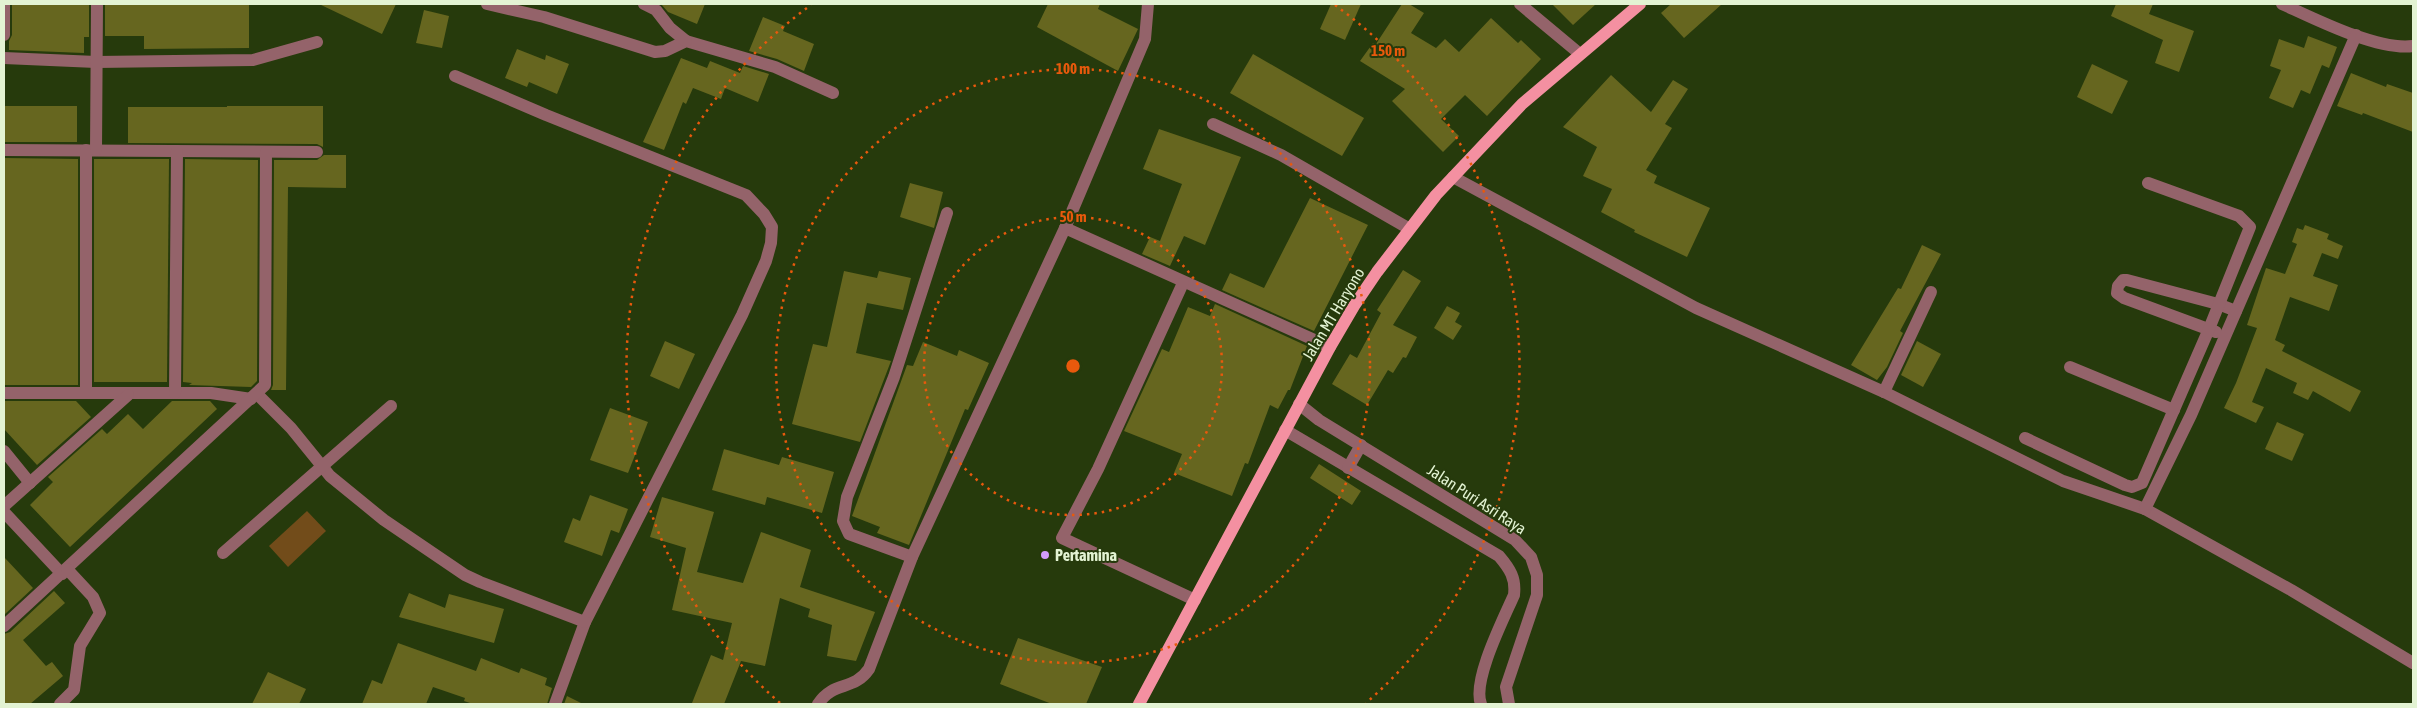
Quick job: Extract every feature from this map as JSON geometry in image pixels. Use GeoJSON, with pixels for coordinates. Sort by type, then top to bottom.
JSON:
{"type":"FeatureCollection","features":[{"type":"Feature","properties":{"kind":"main road","name":"Jalan MT Haryono"},"geometry":{"type":"LineString","coordinates":[[1139,704],[1330,347],[1354,306],[1408,228],[1522,104],[1640,4]]}},
{"type":"Feature","properties":{"kind":"street"},"geometry":{"type":"LineString","coordinates":[[4,4],[4,35]]}},
{"type":"Feature","properties":{"kind":"street"},"geometry":{"type":"LineString","coordinates":[[86,392],[91,150],[97,4]]}},
{"type":"Feature","properties":{"kind":"street"},"geometry":{"type":"LineString","coordinates":[[487,4],[544,17],[655,52],[665,51],[686,41]]}},
{"type":"Feature","properties":{"kind":"street"},"geometry":{"type":"LineString","coordinates":[[644,4],[656,10],[670,28],[686,41],[775,68],[833,93]]}},
{"type":"Feature","properties":{"kind":"street"},"geometry":{"type":"LineString","coordinates":[[818,704],[824,695],[834,689],[861,680],[870,669],[912,557],[1065,228],[1145,39],[1148,4]]}},
{"type":"Feature","properties":{"kind":"street"},"geometry":{"type":"LineString","coordinates":[[1520,4],[1580,54]]}},
{"type":"Feature","properties":{"kind":"street"},"geometry":{"type":"LineString","coordinates":[[2282,4],[2304,8],[2356,35],[2390,46],[2413,46]]}},
{"type":"Feature","properties":{"kind":"street"},"geometry":{"type":"LineString","coordinates":[[2145,509],[2191,414],[2356,35]]}},
{"type":"Feature","properties":{"kind":"street"},"geometry":{"type":"LineString","coordinates":[[4,58],[96,62],[253,60],[263,59],[290,48],[317,42]]}},
{"type":"Feature","properties":{"kind":"street"},"geometry":{"type":"LineString","coordinates":[[455,76],[546,115],[746,195],[764,214],[772,227],[771,243],[766,261],[742,315],[585,622],[555,704]]}},
{"type":"Feature","properties":{"kind":"street"},"geometry":{"type":"LineString","coordinates":[[1213,124],[1281,155],[1408,228]]}},
{"type":"Feature","properties":{"kind":"street"},"geometry":{"type":"LineString","coordinates":[[4,150],[317,152]]}},
{"type":"Feature","properties":{"kind":"street"},"geometry":{"type":"LineString","coordinates":[[175,393],[177,150]]}},
{"type":"Feature","properties":{"kind":"street"},"geometry":{"type":"LineString","coordinates":[[4,626],[266,383],[266,152]]}},
{"type":"Feature","properties":{"kind":"street"},"geometry":{"type":"LineString","coordinates":[[1453,177],[1696,308],[1884,392],[2063,481],[2145,509],[2291,590],[2413,663]]}},
{"type":"Feature","properties":{"kind":"street"},"geometry":{"type":"LineString","coordinates":[[2024,438],[2132,487],[2142,482],[2249,232],[2247,222],[2239,216],[2148,183]]}},
{"type":"Feature","properties":{"kind":"street"},"geometry":{"type":"LineString","coordinates":[[912,557],[849,534],[843,521],[847,498],[894,377],[947,214]]}},
{"type":"Feature","properties":{"kind":"street"},"geometry":{"type":"LineString","coordinates":[[1065,228],[1330,347]]}},
{"type":"Feature","properties":{"kind":"street"},"geometry":{"type":"LineString","coordinates":[[2225,336],[2124,298],[2118,293],[2118,286],[2122,280],[2127,280],[2218,304],[2236,311]]}},
{"type":"Feature","properties":{"kind":"street"},"geometry":{"type":"LineString","coordinates":[[1184,283],[1098,469],[1062,538],[1195,600]]}},
{"type":"Feature","properties":{"kind":"street"},"geometry":{"type":"LineString","coordinates":[[1884,392],[1931,292]]}},
{"type":"Feature","properties":{"kind":"street"},"geometry":{"type":"LineString","coordinates":[[2070,367],[2174,410]]}},
{"type":"Feature","properties":{"kind":"street"},"geometry":{"type":"LineString","coordinates":[[4,393],[86,392],[128,395],[211,393],[254,396],[291,428],[330,476],[384,520],[465,575],[585,622]]}},
{"type":"Feature","properties":{"kind":"street"},"geometry":{"type":"LineString","coordinates":[[4,506],[128,395]]}},
{"type":"Feature","properties":{"kind":"street","name":"Jalan Puri Asri Raya"},"geometry":{"type":"LineString","coordinates":[[1299,404],[1319,420],[1515,540],[1531,557],[1538,575],[1537,594],[1506,687],[1508,704]]}},
{"type":"Feature","properties":{"kind":"street"},"geometry":{"type":"LineString","coordinates":[[223,553],[391,406]]}},
{"type":"Feature","properties":{"kind":"street"},"geometry":{"type":"LineString","coordinates":[[1285,430],[1499,556],[1511,570],[1515,584],[1514,595],[1480,678],[1477,695],[1481,704]]}},
{"type":"Feature","properties":{"kind":"street"},"geometry":{"type":"LineString","coordinates":[[1348,468],[1361,445]]}},
{"type":"Feature","properties":{"kind":"street"},"geometry":{"type":"LineString","coordinates":[[4,451],[30,483]]}},
{"type":"Feature","properties":{"kind":"street"},"geometry":{"type":"LineString","coordinates":[[4,512],[93,598],[100,613],[80,646],[74,690],[60,704]]}},
{"type":"Feature","properties":{"kind":"shaded area"},"geometry":{"type":"Polygon","coordinates":[[[307,511],[326,531],[288,567],[269,546],[307,511]]]}},
{"type":"Feature","properties":{"kind":"building"},"geometry":{"type":"Polygon","coordinates":[[[12,4],[89,4],[89,37],[84,37],[84,53],[9,50],[9,41],[12,35],[12,4]]]}},
{"type":"Feature","properties":{"kind":"building"},"geometry":{"type":"Polygon","coordinates":[[[105,4],[249,4],[249,48],[144,49],[144,36],[105,36],[105,4]]]}},
{"type":"Feature","properties":{"kind":"building"},"geometry":{"type":"Polygon","coordinates":[[[319,4],[396,4],[382,34],[319,4]]]}},
{"type":"Feature","properties":{"kind":"building"},"geometry":{"type":"Polygon","coordinates":[[[661,4],[705,4],[697,24],[668,12],[661,4]]]}},
{"type":"Feature","properties":{"kind":"building"},"geometry":{"type":"Polygon","coordinates":[[[1048,4],[1100,4],[1098,9],[1138,29],[1118,71],[1037,27],[1048,4]]]}},
{"type":"Feature","properties":{"kind":"building"},"geometry":{"type":"Polygon","coordinates":[[[1331,4],[1361,4],[1345,40],[1320,29],[1331,4]]]}},
{"type":"Feature","properties":{"kind":"building"},"geometry":{"type":"Polygon","coordinates":[[[1402,4],[1409,4],[1424,13],[1411,33],[1436,48],[1445,39],[1459,52],[1491,18],[1518,43],[1521,40],[1541,59],[1487,116],[1465,95],[1441,119],[1459,136],[1443,152],[1392,101],[1405,89],[1360,61],[1373,43],[1376,44],[1402,4]]]}},
{"type":"Feature","properties":{"kind":"building"},"geometry":{"type":"Polygon","coordinates":[[[1552,4],[1596,4],[1573,25],[1552,4]]]}},
{"type":"Feature","properties":{"kind":"building"},"geometry":{"type":"Polygon","coordinates":[[[1671,4],[1722,4],[1684,38],[1661,13],[1671,4]]]}},
{"type":"Feature","properties":{"kind":"building"},"geometry":{"type":"Polygon","coordinates":[[[2116,4],[2153,4],[2149,14],[2194,31],[2179,72],[2155,63],[2163,40],[2111,16],[2116,4]]]}},
{"type":"Feature","properties":{"kind":"building"},"geometry":{"type":"Polygon","coordinates":[[[424,10],[449,16],[442,48],[416,43],[424,10]]]}},
{"type":"Feature","properties":{"kind":"building"},"geometry":{"type":"Polygon","coordinates":[[[763,17],[785,26],[783,31],[814,44],[804,71],[777,59],[749,51],[763,17]]]}},
{"type":"Feature","properties":{"kind":"building"},"geometry":{"type":"Polygon","coordinates":[[[2308,36],[2337,47],[2329,68],[2322,65],[2310,94],[2301,90],[2293,108],[2269,98],[2281,70],[2270,66],[2279,39],[2304,48],[2308,36]]]}},
{"type":"Feature","properties":{"kind":"building"},"geometry":{"type":"Polygon","coordinates":[[[517,49],[545,60],[546,55],[569,64],[557,94],[529,82],[527,87],[505,78],[517,49]]]}},
{"type":"Feature","properties":{"kind":"building"},"geometry":{"type":"Polygon","coordinates":[[[1253,54],[1364,118],[1342,156],[1230,93],[1253,54]]]}},
{"type":"Feature","properties":{"kind":"building"},"geometry":{"type":"Polygon","coordinates":[[[681,58],[707,68],[710,61],[740,73],[743,66],[769,74],[758,102],[725,88],[721,99],[693,88],[686,104],[683,102],[664,150],[643,142],[681,58]]]}},
{"type":"Feature","properties":{"kind":"building"},"geometry":{"type":"Polygon","coordinates":[[[2092,64],[2128,81],[2112,114],[2077,97],[2092,64]]]}},
{"type":"Feature","properties":{"kind":"building"},"geometry":{"type":"Polygon","coordinates":[[[2351,73],[2386,87],[2387,84],[2413,93],[2413,132],[2363,113],[2362,115],[2337,106],[2351,73]]]}},
{"type":"Feature","properties":{"kind":"building"},"geometry":{"type":"Polygon","coordinates":[[[1611,75],[1651,112],[1673,80],[1688,89],[1665,124],[1672,128],[1646,170],[1657,176],[1654,183],[1710,208],[1687,257],[1634,232],[1635,230],[1601,212],[1612,189],[1583,176],[1597,147],[1563,127],[1611,75]]]}},
{"type":"Feature","properties":{"kind":"building"},"geometry":{"type":"Polygon","coordinates":[[[4,106],[77,106],[77,142],[4,142],[4,106]]]}},
{"type":"Feature","properties":{"kind":"building"},"geometry":{"type":"Polygon","coordinates":[[[323,106],[323,147],[317,144],[128,143],[128,107],[323,106]]]}},
{"type":"Feature","properties":{"kind":"building"},"geometry":{"type":"Polygon","coordinates":[[[1159,129],[1241,157],[1205,245],[1184,236],[1170,266],[1142,254],[1150,237],[1160,241],[1182,184],[1143,169],[1159,129]]]}},
{"type":"Feature","properties":{"kind":"building"},"geometry":{"type":"Polygon","coordinates":[[[324,155],[346,155],[346,188],[288,187],[286,390],[271,390],[273,385],[274,160],[317,160],[324,155]]]}},
{"type":"Feature","properties":{"kind":"building"},"geometry":{"type":"Polygon","coordinates":[[[4,158],[78,159],[78,385],[4,385],[4,158]]]}},
{"type":"Feature","properties":{"kind":"building"},"geometry":{"type":"Polygon","coordinates":[[[94,159],[169,159],[167,382],[94,382],[94,159]]]}},
{"type":"Feature","properties":{"kind":"building"},"geometry":{"type":"Polygon","coordinates":[[[185,159],[258,160],[257,381],[251,387],[189,385],[192,383],[183,382],[185,159]]]}},
{"type":"Feature","properties":{"kind":"building"},"geometry":{"type":"Polygon","coordinates":[[[910,183],[943,192],[934,228],[900,217],[910,183]]]}},
{"type":"Feature","properties":{"kind":"building"},"geometry":{"type":"Polygon","coordinates":[[[1310,198],[1368,225],[1314,331],[1222,290],[1230,273],[1264,288],[1310,198]]]}},
{"type":"Feature","properties":{"kind":"building"},"geometry":{"type":"Polygon","coordinates":[[[2305,225],[2329,234],[2327,239],[2343,246],[2338,259],[2322,253],[2313,276],[2338,285],[2329,311],[2290,297],[2275,340],[2285,345],[2282,351],[2361,391],[2350,412],[2313,391],[2308,400],[2293,393],[2297,383],[2266,368],[2252,402],[2264,407],[2256,423],[2224,408],[2236,383],[2257,328],[2247,325],[2266,268],[2285,274],[2297,244],[2292,242],[2297,228],[2303,230],[2305,225]]]}},
{"type":"Feature","properties":{"kind":"building"},"geometry":{"type":"Polygon","coordinates":[[[1922,245],[1941,254],[1900,331],[1903,333],[1887,367],[1877,380],[1851,365],[1898,288],[1901,289],[1922,245]]]}},
{"type":"Feature","properties":{"kind":"building"},"geometry":{"type":"Polygon","coordinates":[[[1403,270],[1421,281],[1393,325],[1417,337],[1406,358],[1403,357],[1393,373],[1388,370],[1367,405],[1332,384],[1350,354],[1357,358],[1381,313],[1377,310],[1403,270]]]}},
{"type":"Feature","properties":{"kind":"building"},"geometry":{"type":"Polygon","coordinates":[[[844,271],[877,278],[879,271],[911,278],[903,310],[867,303],[856,353],[891,361],[860,442],[792,424],[813,344],[827,347],[844,271]]]}},
{"type":"Feature","properties":{"kind":"building"},"geometry":{"type":"Polygon","coordinates":[[[1215,304],[1307,346],[1290,390],[1288,390],[1278,409],[1270,405],[1248,464],[1245,463],[1232,496],[1174,473],[1182,454],[1124,431],[1162,349],[1169,352],[1188,307],[1210,316],[1215,304]]]}},
{"type":"Feature","properties":{"kind":"building"},"geometry":{"type":"Polygon","coordinates":[[[1447,306],[1460,313],[1455,322],[1462,326],[1453,340],[1434,328],[1447,306]]]}},
{"type":"Feature","properties":{"kind":"building"},"geometry":{"type":"Polygon","coordinates":[[[665,341],[695,354],[679,389],[650,376],[665,341]]]}},
{"type":"Feature","properties":{"kind":"building"},"geometry":{"type":"Polygon","coordinates":[[[1917,341],[1941,354],[1923,387],[1901,375],[1917,341]]]}},
{"type":"Feature","properties":{"kind":"building"},"geometry":{"type":"Polygon","coordinates":[[[923,342],[957,356],[959,350],[989,363],[968,410],[965,409],[909,545],[877,533],[880,527],[852,516],[907,365],[913,366],[923,342]]]}},
{"type":"Feature","properties":{"kind":"building"},"geometry":{"type":"Polygon","coordinates":[[[4,401],[76,401],[91,417],[37,465],[4,429],[4,401]]]}},
{"type":"Feature","properties":{"kind":"building"},"geometry":{"type":"Polygon","coordinates":[[[172,401],[210,401],[217,409],[70,547],[30,505],[53,482],[48,477],[102,429],[107,434],[128,414],[143,429],[172,401]]]}},
{"type":"Feature","properties":{"kind":"building"},"geometry":{"type":"Polygon","coordinates":[[[610,408],[648,422],[628,473],[590,460],[610,408]]]}},
{"type":"Feature","properties":{"kind":"building"},"geometry":{"type":"Polygon","coordinates":[[[2277,422],[2304,434],[2292,461],[2265,449],[2277,422]]]}},
{"type":"Feature","properties":{"kind":"building"},"geometry":{"type":"Polygon","coordinates":[[[724,449],[779,465],[782,457],[834,472],[822,513],[767,497],[765,505],[712,490],[724,449]]]}},
{"type":"Feature","properties":{"kind":"building"},"geometry":{"type":"Polygon","coordinates":[[[1319,464],[1361,491],[1352,505],[1310,478],[1319,464]]]}},
{"type":"Feature","properties":{"kind":"building"},"geometry":{"type":"Polygon","coordinates":[[[590,495],[628,509],[619,533],[611,530],[602,556],[564,542],[573,518],[580,521],[590,495]]]}},
{"type":"Feature","properties":{"kind":"building"},"geometry":{"type":"Polygon","coordinates":[[[662,497],[714,512],[697,572],[743,583],[761,532],[811,550],[800,587],[875,612],[856,661],[827,656],[832,625],[808,617],[810,609],[780,598],[765,666],[741,661],[724,704],[692,703],[711,655],[723,660],[732,623],[672,610],[686,548],[650,537],[662,497]]]}},
{"type":"Feature","properties":{"kind":"building"},"geometry":{"type":"Polygon","coordinates":[[[4,557],[33,588],[4,615],[4,557]]]}},
{"type":"Feature","properties":{"kind":"building"},"geometry":{"type":"Polygon","coordinates":[[[54,591],[65,603],[23,640],[46,666],[52,662],[63,676],[30,704],[4,704],[4,634],[10,632],[54,591]]]}},
{"type":"Feature","properties":{"kind":"building"},"geometry":{"type":"Polygon","coordinates":[[[409,593],[445,608],[449,594],[504,609],[494,643],[399,617],[409,593]]]}},
{"type":"Feature","properties":{"kind":"building"},"geometry":{"type":"Polygon","coordinates":[[[1018,638],[1102,667],[1086,704],[1052,704],[1000,684],[1018,638]]]}},
{"type":"Feature","properties":{"kind":"building"},"geometry":{"type":"Polygon","coordinates":[[[398,643],[476,671],[481,658],[519,673],[521,668],[547,678],[545,685],[552,688],[547,704],[473,704],[464,701],[465,698],[433,687],[426,704],[362,704],[372,680],[382,684],[398,643]]]}},
{"type":"Feature","properties":{"kind":"building"},"geometry":{"type":"Polygon","coordinates":[[[268,672],[306,689],[299,704],[252,704],[268,672]]]}},
{"type":"Feature","properties":{"kind":"building"},"geometry":{"type":"Polygon","coordinates":[[[567,696],[583,704],[564,704],[567,696]]]}},
{"type":"Feature","properties":{"kind":"place","name":"Pertamina"},"geometry":{"type":"Point","coordinates":[1045,555]}}]}
